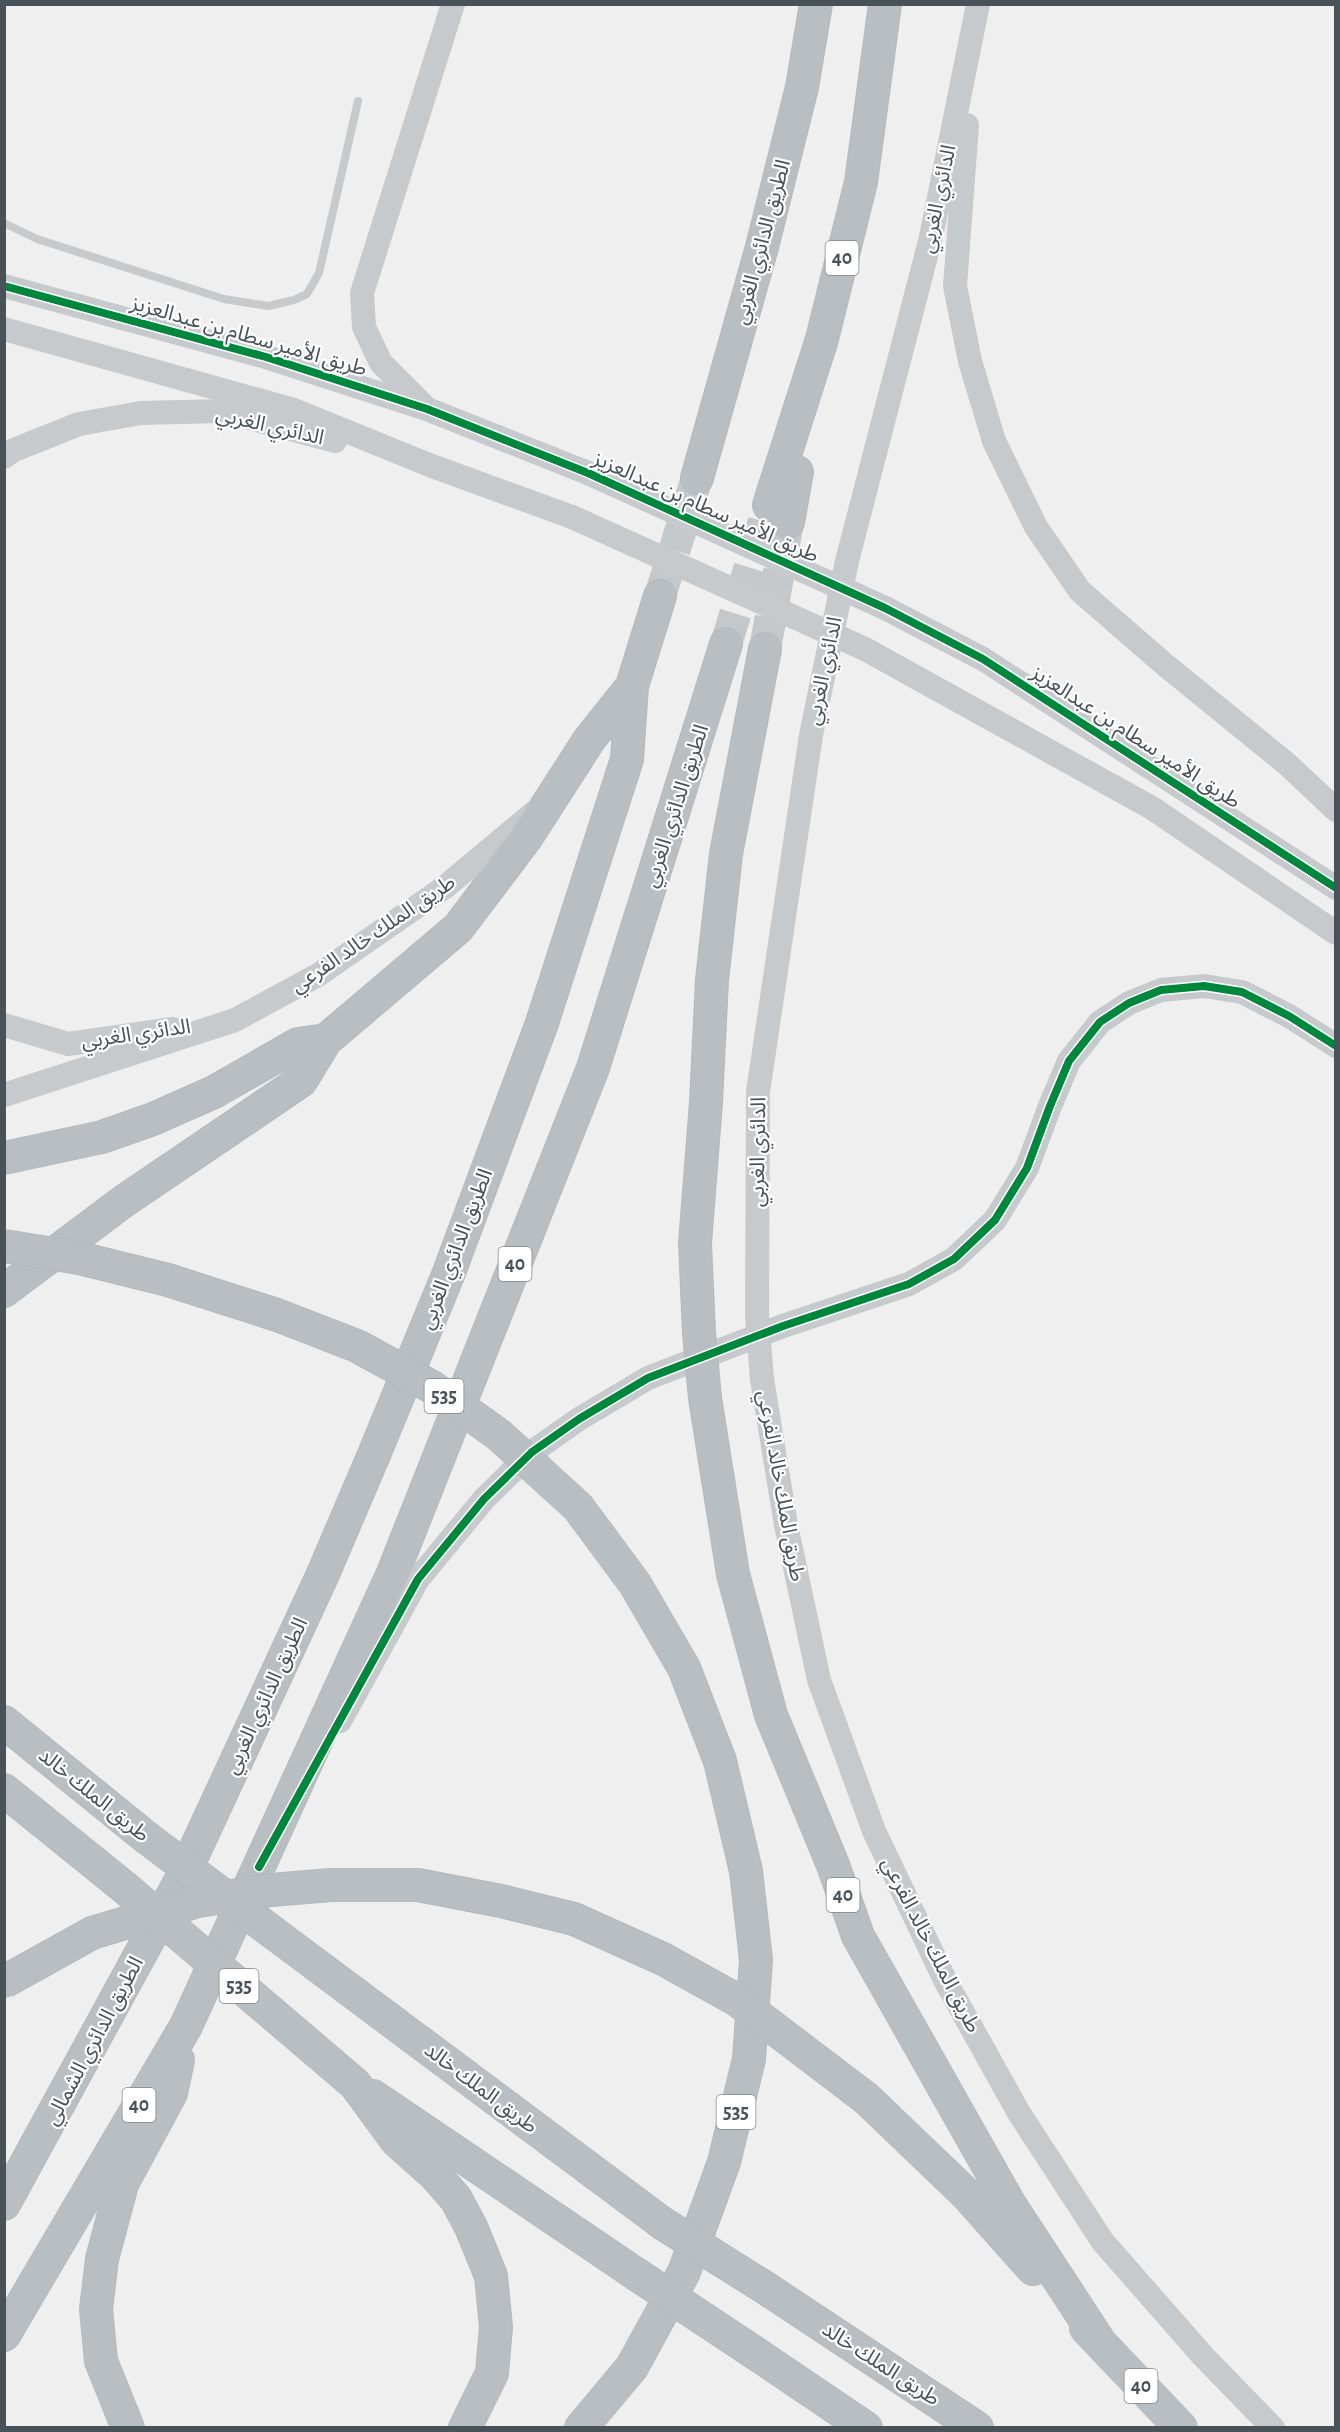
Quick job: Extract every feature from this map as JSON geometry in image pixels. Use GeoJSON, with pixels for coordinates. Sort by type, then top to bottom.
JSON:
{"type":"FeatureCollection","features":[{"type":"Feature","properties":{"kind":"highway","name":"الطريق الدائري الغربي"},"geometry":{"type":"LineString","coordinates":[[697,478],[762,247],[802,87],[816,4]]}},
{"type":"Feature","properties":{"kind":"highway","name":"40"},"geometry":{"type":"LineString","coordinates":[[779,513],[861,182],[885,4]]}},
{"type":"Feature","properties":{"kind":"highway","name":"الطريق الدائري الغربي"},"geometry":{"type":"LineString","coordinates":[[182,1878],[332,1553],[452,1264],[542,1023],[627,759],[632,686],[660,596]]}},
{"type":"Feature","properties":{"kind":"highway","name":"الطريق الدائري الغربي"},"geometry":{"type":"LineString","coordinates":[[259,1867],[393,1573],[593,1068],[726,644]]}},
{"type":"Feature","properties":{"kind":"highway","name":"40"},"geometry":{"type":"LineString","coordinates":[[765,649],[726,854],[712,980],[706,1102],[695,1243],[699,1333],[705,1398],[733,1574],[771,1715],[833,1865],[858,1936],[1009,2203],[1101,2344]]}},
{"type":"Feature","properties":{"kind":"highway"},"geometry":{"type":"LineString","coordinates":[[4,1291],[124,1201],[301,1081],[326,1040],[458,928],[526,838],[589,740],[632,686]]}},
{"type":"Feature","properties":{"kind":"highway"},"geometry":{"type":"LineString","coordinates":[[4,1158],[102,1137],[153,1119],[214,1092],[298,1044],[326,1040]]}},
{"type":"Feature","properties":{"kind":"highway","name":"535"},"geometry":{"type":"LineString","coordinates":[[4,1246],[79,1258],[168,1280],[277,1315],[357,1346],[442,1394],[498,1435],[578,1506],[635,1584],[684,1668],[720,1761],[746,1871],[756,1960],[749,2059],[724,2162],[684,2272],[632,2367],[581,2427]]}},
{"type":"Feature","properties":{"kind":"highway","name":"طريق الملك خالد"},"geometry":{"type":"LineString","coordinates":[[4,1722],[147,1838],[662,2223],[977,2427]]}},
{"type":"Feature","properties":{"kind":"highway","name":"535"},"geometry":{"type":"LineString","coordinates":[[4,1790],[124,1887],[355,2084],[866,2427]]}},
{"type":"Feature","properties":{"kind":"highway","name":"40"},"geometry":{"type":"LineString","coordinates":[[4,2335],[186,2026],[259,1867]]}},
{"type":"Feature","properties":{"kind":"highway","name":"الطريق الدائري الشمالي"},"geometry":{"type":"LineString","coordinates":[[4,2204],[182,1878]]}},
{"type":"Feature","properties":{"kind":"highway","name":"40"},"geometry":{"type":"LineString","coordinates":[[4,1982],[92,1933],[198,1901],[271,1890],[331,1885],[418,1885],[501,1901],[574,1919],[663,1959],[737,2000],[867,2099],[966,2194],[1101,2344],[1180,2427]]}},
{"type":"Feature","properties":{"kind":"highway","name":"40"},"geometry":{"type":"LineString","coordinates":[[128,2427],[101,2361],[96,2309],[102,2259],[122,2184],[171,2093],[186,2026]]}},
{"type":"Feature","properties":{"kind":"highway"},"geometry":{"type":"LineString","coordinates":[[355,2084],[396,2140],[435,2175],[456,2199],[491,2276],[496,2327],[492,2373],[465,2427]]}},
{"type":"Feature","properties":{"kind":"street"},"geometry":{"type":"LineString","coordinates":[[427,409],[381,363],[364,327],[362,293],[453,4]]}},
{"type":"Feature","properties":{"kind":"street"},"geometry":{"type":"LineString","coordinates":[[977,11],[954,286],[970,361],[994,441],[1036,527],[1080,591],[1164,664],[1287,764],[1335,810]]}},
{"type":"Feature","properties":{"kind":"street","name":"الدائري الغربي"},"geometry":{"type":"LineString","coordinates":[[762,1379],[757,1315],[758,1092],[811,735],[847,561],[930,237],[977,11]]}},
{"type":"Feature","properties":{"kind":"street","name":"طريق الأمير سطام بن عبدالعزيز"},"geometry":{"type":"LineString","coordinates":[[4,286],[266,357],[427,409],[588,473],[885,608],[983,659],[1335,888]]}},
{"type":"Feature","properties":{"kind":"street"},"geometry":{"type":"LineString","coordinates":[[4,329],[294,410],[432,466],[572,517],[865,649],[1152,808],[1335,933]]}},
{"type":"Feature","properties":{"kind":"street","name":"الدائري الغربي"},"geometry":{"type":"LineString","coordinates":[[4,457],[14,450],[79,424],[141,413],[223,411],[432,466]]}},
{"type":"Feature","properties":{"kind":"street","name":"طريق الملك خالد الفرعي"},"geometry":{"type":"LineString","coordinates":[[4,1095],[235,1020],[318,975],[446,887],[552,798]]}},
{"type":"Feature","properties":{"kind":"street"},"geometry":{"type":"LineString","coordinates":[[259,1867],[418,1579],[484,1499],[532,1452],[579,1419],[648,1378],[783,1326],[909,1284],[954,1259],[995,1220],[1027,1168],[1069,1061],[1100,1022],[1129,1003],[1161,990],[1204,986],[1242,992],[1289,1016],[1335,1046]]}},
{"type":"Feature","properties":{"kind":"street","name":"الدائري الغربي"},"geometry":{"type":"LineString","coordinates":[[4,1025],[68,1044],[235,1020]]}},
{"type":"Feature","properties":{"kind":"street","name":"طريق الملك خالد الفرعي"},"geometry":{"type":"LineString","coordinates":[[762,1379],[786,1525],[819,1680],[874,1831],[946,1982],[1019,2113],[1104,2242],[1203,2356],[1273,2427]]}},
{"type":"Feature","properties":{"kind":"lane"},"geometry":{"type":"LineString","coordinates":[[4,223],[37,239],[224,299],[268,306],[294,300],[307,294],[319,273],[358,101]]}},
{"type":"Feature","properties":{"kind":"tunnel"},"geometry":{"type":"LineString","coordinates":[[660,596],[697,478]]}},
{"type":"Feature","properties":{"kind":"tunnel"},"geometry":{"type":"LineString","coordinates":[[726,644],[769,505]]}},
{"type":"Feature","properties":{"kind":"tunnel"},"geometry":{"type":"LineString","coordinates":[[765,649],[788,522]]}},
{"type":"Feature","properties":{"kind":"cycle path"},"geometry":{"type":"LineString","coordinates":[[4,286],[266,357],[427,409],[588,473],[885,608],[983,659],[1336,888]]}},
{"type":"Feature","properties":{"kind":"cycle path"},"geometry":{"type":"LineString","coordinates":[[259,1867],[418,1579],[484,1499],[532,1452],[579,1419],[648,1378],[783,1326],[909,1284],[954,1259],[995,1220],[1027,1168],[1069,1061],[1100,1022],[1129,1003],[1161,990],[1204,986],[1242,992],[1289,1016],[1336,1046]]}}]}
